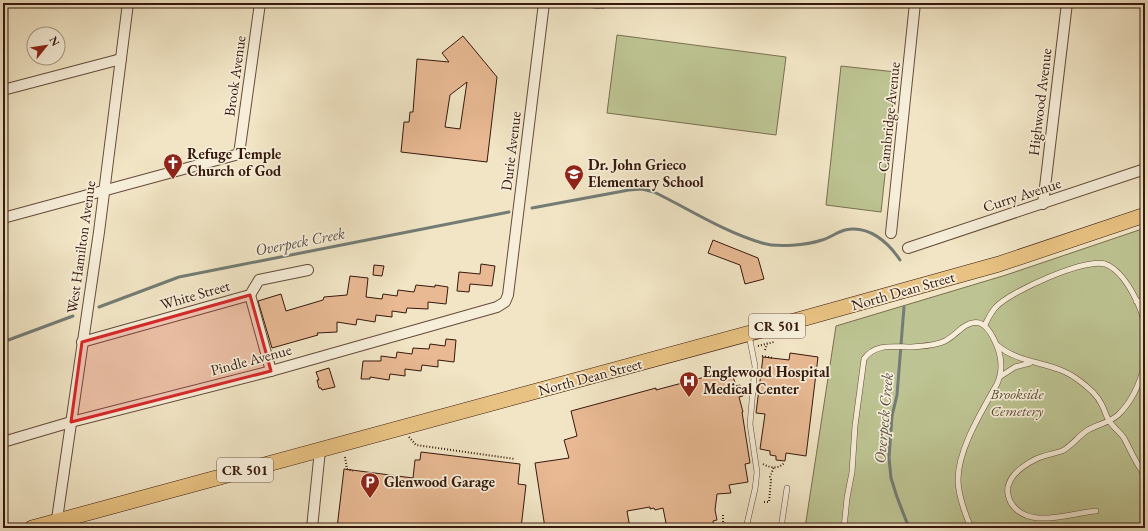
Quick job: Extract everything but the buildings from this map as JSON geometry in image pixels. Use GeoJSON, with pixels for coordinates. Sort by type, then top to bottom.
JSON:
{"type":"FeatureCollection","features":[{"type":"Feature","properties":{"kind":"main road","name":"North Dean Street"},"geometry":{"type":"LineString","coordinates":[[32,528],[56,524],[999,264],[1145,215]]}},
{"type":"Feature","properties":{"kind":"street","name":"West Hamilton Avenue"},"geometry":{"type":"LineString","coordinates":[[56,524],[104,190],[128,3]]}},
{"type":"Feature","properties":{"kind":"street","name":"Brook Avenue"},"geometry":{"type":"LineString","coordinates":[[104,190],[239,154],[260,3]]}},
{"type":"Feature","properties":{"kind":"street","name":"Durie Avenue"},"geometry":{"type":"LineString","coordinates":[[505,302],[508,295],[511,273],[544,3]]}},
{"type":"Feature","properties":{"kind":"street","name":"Cambridge Avenue"},"geometry":{"type":"LineString","coordinates":[[891,234],[916,3]]}},
{"type":"Feature","properties":{"kind":"street","name":"Highwood Avenue"},"geometry":{"type":"LineString","coordinates":[[1043,204],[1066,3]]}},
{"type":"Feature","properties":{"kind":"street"},"geometry":{"type":"LineString","coordinates":[[3,90],[121,59]]}},
{"type":"Feature","properties":{"kind":"street","name":"Curry Avenue"},"geometry":{"type":"LineString","coordinates":[[908,248],[1145,169]]}},
{"type":"Feature","properties":{"kind":"street"},"geometry":{"type":"LineString","coordinates":[[3,218],[104,190]]}},
{"type":"Feature","properties":{"kind":"street","name":"White Street"},"geometry":{"type":"LineString","coordinates":[[82,342],[250,295],[259,280],[308,270]]}},
{"type":"Feature","properties":{"kind":"street"},"geometry":{"type":"LineString","coordinates":[[250,295],[271,371]]}},
{"type":"Feature","properties":{"kind":"street","name":"Pindle Avenue"},"geometry":{"type":"LineString","coordinates":[[3,442],[71,422],[271,371],[497,307],[505,302]]}},
{"type":"Feature","properties":{"kind":"street"},"geometry":{"type":"LineString","coordinates":[[312,528],[320,450]]}},
{"type":"Feature","properties":{"kind":"lane"},"geometry":{"type":"LineString","coordinates":[[572,3],[601,6],[612,3]]}},
{"type":"Feature","properties":{"kind":"lane"},"geometry":{"type":"LineString","coordinates":[[985,325],[996,307],[1016,293],[1055,275],[1095,263],[1105,264],[1113,269],[1128,286],[1141,311],[1145,330]]}},
{"type":"Feature","properties":{"kind":"lane"},"geometry":{"type":"LineString","coordinates":[[1136,301],[1145,302]]}},
{"type":"Feature","properties":{"kind":"lane"},"geometry":{"type":"LineString","coordinates":[[844,528],[847,498],[852,472],[855,426],[864,359],[872,350],[881,347],[934,345],[950,339],[972,322],[978,322],[985,325],[996,344],[1002,367],[1001,376],[970,434],[964,449],[960,466],[958,480],[971,528]]}},
{"type":"Feature","properties":{"kind":"lane"},"geometry":{"type":"LineString","coordinates":[[746,528],[755,489],[757,472],[750,424],[755,366],[749,334]]}},
{"type":"Feature","properties":{"kind":"lane"},"geometry":{"type":"LineString","coordinates":[[996,344],[1014,356],[1024,360],[1060,369],[1077,379],[1092,391],[1098,398],[1109,421],[1123,437],[1134,460],[1145,475]]}},
{"type":"Feature","properties":{"kind":"lane"},"geometry":{"type":"LineString","coordinates":[[1001,376],[1015,367],[1032,362]]}},
{"type":"Feature","properties":{"kind":"lane"},"geometry":{"type":"LineString","coordinates":[[1096,511],[1046,520],[1034,520],[1026,517],[1013,507],[1007,487],[1013,476],[1036,459],[1062,450],[1073,444],[1086,431],[1109,421],[1118,415],[1132,398],[1141,378],[1145,364]]}},
{"type":"Feature","properties":{"kind":"lane"},"geometry":{"type":"LineString","coordinates":[[781,528],[786,488]]}},
{"type":"Feature","properties":{"kind":"path"},"geometry":{"type":"LineString","coordinates":[[758,346],[774,342]]}},
{"type":"Feature","properties":{"kind":"path"},"geometry":{"type":"LineString","coordinates":[[765,350],[767,344]]}},
{"type":"Feature","properties":{"kind":"path"},"geometry":{"type":"LineString","coordinates":[[762,356],[773,358]]}},
{"type":"Feature","properties":{"kind":"path"},"geometry":{"type":"LineString","coordinates":[[409,436],[413,444],[416,445],[515,459]]}},
{"type":"Feature","properties":{"kind":"path"},"geometry":{"type":"LineString","coordinates":[[344,458],[347,469],[353,471]]}},
{"type":"Feature","properties":{"kind":"path"},"geometry":{"type":"LineString","coordinates":[[762,461],[764,465],[774,467],[780,466],[784,463]]}},
{"type":"Feature","properties":{"kind":"path"},"geometry":{"type":"LineString","coordinates":[[764,502],[769,502],[770,477],[774,467]]}},
{"type":"Feature","properties":{"kind":"path"},"geometry":{"type":"LineString","coordinates":[[723,515],[723,523],[733,525],[736,528]]}},
{"type":"Feature","properties":{"kind":"highlighted area"},"geometry":{"type":"Polygon","coordinates":[[[250,295],[271,371],[71,422],[82,342],[250,295]]]}},
{"type":"Feature","properties":{"kind":"green space"},"geometry":{"type":"Polygon","coordinates":[[[617,35],[786,57],[776,135],[607,113],[617,35]]]}},
{"type":"Feature","properties":{"kind":"green space"},"geometry":{"type":"Polygon","coordinates":[[[841,66],[896,72],[881,212],[826,205],[841,66]]]}},
{"type":"Feature","properties":{"kind":"green space","name":"Brookside Cemetery"},"geometry":{"type":"Polygon","coordinates":[[[1145,228],[1145,528],[805,528],[836,326],[1006,275],[1145,228]]]}},
{"type":"Feature","properties":{"kind":"waterway","name":"Overpeck Creek"},"geometry":{"type":"LineString","coordinates":[[532,208],[629,190],[642,189],[654,192],[720,227],[768,245],[784,246],[816,242],[839,232],[854,229],[862,230],[877,236],[890,247],[900,260]]}},
{"type":"Feature","properties":{"kind":"waterway","name":"Overpeck Creek"},"geometry":{"type":"LineString","coordinates":[[99,307],[179,277],[509,212]]}},
{"type":"Feature","properties":{"kind":"waterway","name":"Overpeck Creek"},"geometry":{"type":"LineString","coordinates":[[904,307],[897,395],[892,416],[889,458],[891,478],[909,528]]}},
{"type":"Feature","properties":{"kind":"waterway","name":"Overpeck Creek"},"geometry":{"type":"LineString","coordinates":[[3,342],[73,316]]}},
{"type":"Feature","properties":{"kind":"place","name":"Refuge Temple Church of God"},"geometry":{"type":"Point","coordinates":[173,180]}},
{"type":"Feature","properties":{"kind":"place","name":"Dr. John Grieco Elementary School"},"geometry":{"type":"Point","coordinates":[574,191]}},
{"type":"Feature","properties":{"kind":"place","name":"Englewood Hospital Medical Center"},"geometry":{"type":"Point","coordinates":[689,398]}},
{"type":"Feature","properties":{"kind":"place","name":"Glenwood Garage"},"geometry":{"type":"Point","coordinates":[370,499]}}]}
